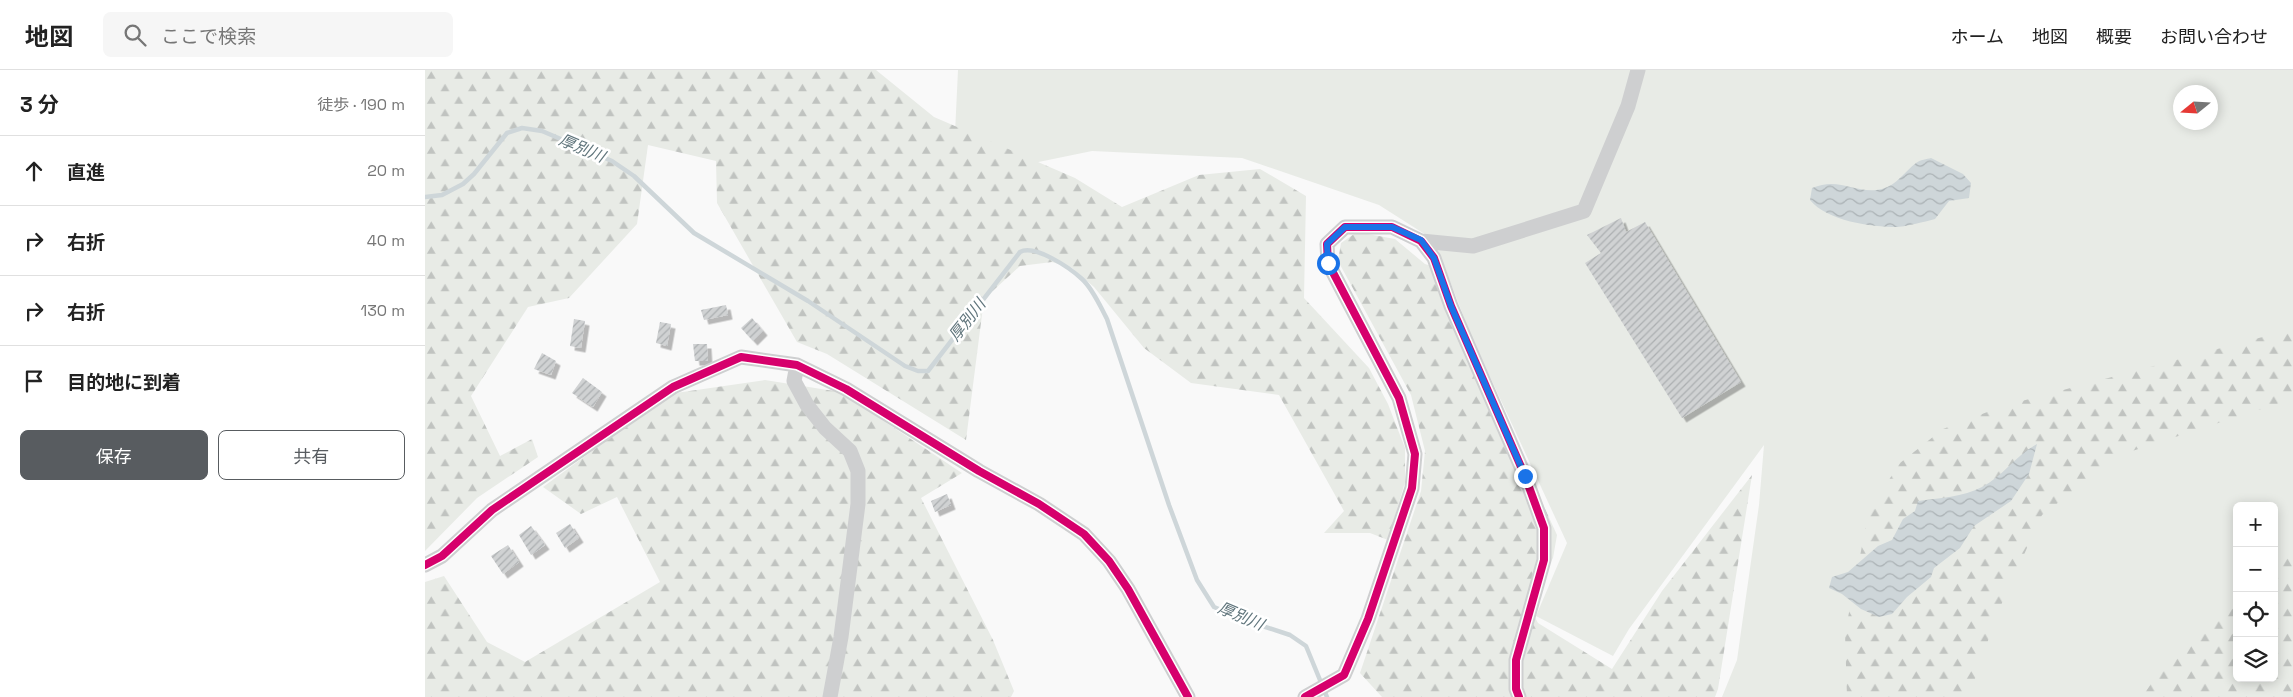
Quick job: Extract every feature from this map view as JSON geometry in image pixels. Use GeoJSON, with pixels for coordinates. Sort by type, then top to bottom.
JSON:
{"type":"FeatureCollection","features":[{"type":"Feature","properties":{"kind":"street"},"geometry":{"type":"LineString","coordinates":[[1305,697],[1344,675],[1368,619],[1412,488],[1415,454],[1399,398],[1328,263],[1327,244],[1345,227],[1392,227],[1421,240],[1473,246],[1584,211],[1628,106],[1638,70]]}},
{"type":"Feature","properties":{"kind":"street"},"geometry":{"type":"LineString","coordinates":[[1421,240],[1434,258],[1451,306],[1521,468],[1544,528],[1544,560],[1516,660],[1516,689],[1519,697]]}},
{"type":"Feature","properties":{"kind":"street"},"geometry":{"type":"LineString","coordinates":[[425,566],[442,556],[492,510],[673,387],[741,357],[797,365],[854,393],[979,471],[1039,504],[1084,534],[1109,561],[1128,589],[1188,697]]}},
{"type":"Feature","properties":{"kind":"street"},"geometry":{"type":"LineString","coordinates":[[797,365],[794,381],[807,405],[825,428],[850,452],[858,471],[858,504],[841,637],[830,697]]}},
{"type":"Feature","properties":{"kind":"green space"},"geometry":{"type":"Polygon","coordinates":[[[425,70],[876,70],[934,117],[1075,178],[1122,207],[1199,175],[1260,169],[1306,196],[1304,298],[1369,368],[1388,404],[1405,448],[1405,482],[1388,540],[1370,533],[1324,533],[1344,511],[1279,395],[1191,383],[1144,348],[1094,287],[1072,268],[1052,262],[1020,266],[984,299],[966,440],[827,354],[797,342],[717,203],[716,161],[648,145],[637,224],[569,298],[528,307],[471,396],[500,456],[532,439],[538,457],[477,498],[425,551],[425,70]]]}},
{"type":"Feature","properties":{"kind":"green space"},"geometry":{"type":"Polygon","coordinates":[[[958,70],[2293,70],[2293,697],[1722,697],[1737,660],[1759,505],[1764,445],[1629,629],[1613,656],[1536,616],[1567,543],[1472,338],[1434,240],[1379,205],[1242,158],[1092,151],[1019,166],[955,133],[958,70]]]}},
{"type":"Feature","properties":{"kind":"green space"},"geometry":{"type":"Polygon","coordinates":[[[1357,232],[1395,239],[1425,264],[1435,267],[1557,535],[1553,558],[1526,601],[1538,623],[1612,669],[1662,591],[1752,475],[1718,689],[1715,697],[1382,697],[1360,673],[1421,491],[1425,451],[1411,395],[1338,261],[1341,243],[1357,232]]]}},
{"type":"Feature","properties":{"kind":"green space"},"geometry":{"type":"Polygon","coordinates":[[[2293,329],[2293,404],[2286,401],[2123,454],[2042,515],[1997,614],[1969,697],[1847,697],[1845,633],[1869,510],[1900,463],[1943,429],[2003,406],[2293,329]]]}},
{"type":"Feature","properties":{"kind":"green space"},"geometry":{"type":"Polygon","coordinates":[[[765,380],[840,392],[962,473],[921,498],[993,640],[1014,691],[1011,697],[425,697],[425,582],[444,576],[487,642],[525,662],[660,582],[617,497],[581,514],[543,487],[603,443],[655,396],[765,380]]]}},
{"type":"Feature","properties":{"kind":"green space"},"geometry":{"type":"Polygon","coordinates":[[[2293,541],[2293,691],[2286,697],[2142,697],[2171,655],[2233,602],[2233,682],[2278,682],[2278,562],[2293,541]]]}},
{"type":"Feature","properties":{"kind":"water"},"geometry":{"type":"Polygon","coordinates":[[[1931,158],[1963,174],[1971,183],[1969,198],[1949,201],[1935,219],[1897,227],[1875,226],[1838,218],[1827,213],[1810,200],[1812,188],[1822,185],[1840,185],[1864,190],[1882,189],[1896,181],[1918,162],[1931,158]]]}},
{"type":"Feature","properties":{"kind":"water"},"geometry":{"type":"Polygon","coordinates":[[[2037,444],[2029,474],[2011,501],[1974,526],[1960,548],[1934,568],[1931,577],[1907,597],[1892,614],[1879,617],[1861,609],[1842,594],[1829,588],[1832,577],[1848,572],[1878,546],[1892,540],[1903,519],[1915,511],[1918,501],[1959,495],[1982,487],[2037,444]]]}},
{"type":"Feature","properties":{"kind":"building"},"geometry":{"type":"Polygon","coordinates":[[[1621,218],[1626,232],[1645,222],[1741,382],[1682,418],[1585,263],[1601,253],[1587,235],[1621,218]]]}},
{"type":"Feature","properties":{"kind":"building"},"geometry":{"type":"Polygon","coordinates":[[[726,305],[728,315],[704,320],[701,310],[726,305]]]}},
{"type":"Feature","properties":{"kind":"building"},"geometry":{"type":"Polygon","coordinates":[[[752,318],[763,331],[753,341],[741,328],[752,318]]]}},
{"type":"Feature","properties":{"kind":"building"},"geometry":{"type":"Polygon","coordinates":[[[574,319],[585,321],[581,348],[570,346],[574,319]]]}},
{"type":"Feature","properties":{"kind":"building"},"geometry":{"type":"Polygon","coordinates":[[[660,322],[671,324],[667,346],[656,343],[660,322]]]}},
{"type":"Feature","properties":{"kind":"building"},"geometry":{"type":"Polygon","coordinates":[[[693,344],[707,344],[708,361],[695,361],[693,344]]]}},
{"type":"Feature","properties":{"kind":"building"},"geometry":{"type":"Polygon","coordinates":[[[542,353],[556,361],[551,375],[534,369],[542,353]]]}},
{"type":"Feature","properties":{"kind":"building"},"geometry":{"type":"Polygon","coordinates":[[[583,378],[602,392],[593,407],[572,393],[583,378]]]}},
{"type":"Feature","properties":{"kind":"building"},"geometry":{"type":"Polygon","coordinates":[[[947,494],[951,505],[935,512],[931,501],[947,494]]]}},
{"type":"Feature","properties":{"kind":"building"},"geometry":{"type":"Polygon","coordinates":[[[570,524],[579,538],[565,548],[556,533],[570,524]]]}},
{"type":"Feature","properties":{"kind":"building"},"geometry":{"type":"Polygon","coordinates":[[[531,526],[545,545],[531,555],[519,535],[531,526]]]}},
{"type":"Feature","properties":{"kind":"building"},"geometry":{"type":"Polygon","coordinates":[[[508,545],[519,562],[503,574],[491,556],[508,545]]]}},
{"type":"Feature","properties":{"kind":"waterway","name":"厚別川"},"geometry":{"type":"LineString","coordinates":[[425,197],[442,195],[463,184],[474,174],[507,133],[522,128],[542,131],[612,161],[634,176],[694,233],[808,301],[905,366],[918,371],[928,371],[1020,252],[1026,250],[1034,251],[1052,258],[1086,283],[1107,319],[1169,505],[1197,580],[1214,607],[1247,621],[1290,635],[1306,646],[1327,697]]}},
{"type":"Feature","properties":{"kind":"cycle path"},"geometry":{"type":"LineString","coordinates":[[1305,697],[1344,675],[1368,619],[1412,488],[1415,454],[1399,398],[1328,263],[1327,244],[1345,227],[1392,227],[1421,241],[1434,258],[1451,306],[1525,476],[1544,528],[1544,560],[1516,660],[1516,689],[1519,697]]}},
{"type":"Feature","properties":{"kind":"cycle path"},"geometry":{"type":"LineString","coordinates":[[425,565],[442,556],[492,510],[673,387],[741,357],[797,365],[846,389],[979,471],[1039,504],[1084,534],[1109,561],[1128,589],[1188,697]]}},
{"type":"Feature","properties":{"kind":"route"},"geometry":{"type":"LineString","coordinates":[[1328,263],[1327,244],[1345,227],[1392,227],[1421,240],[1434,258],[1451,306],[1525,476]]}}]}
